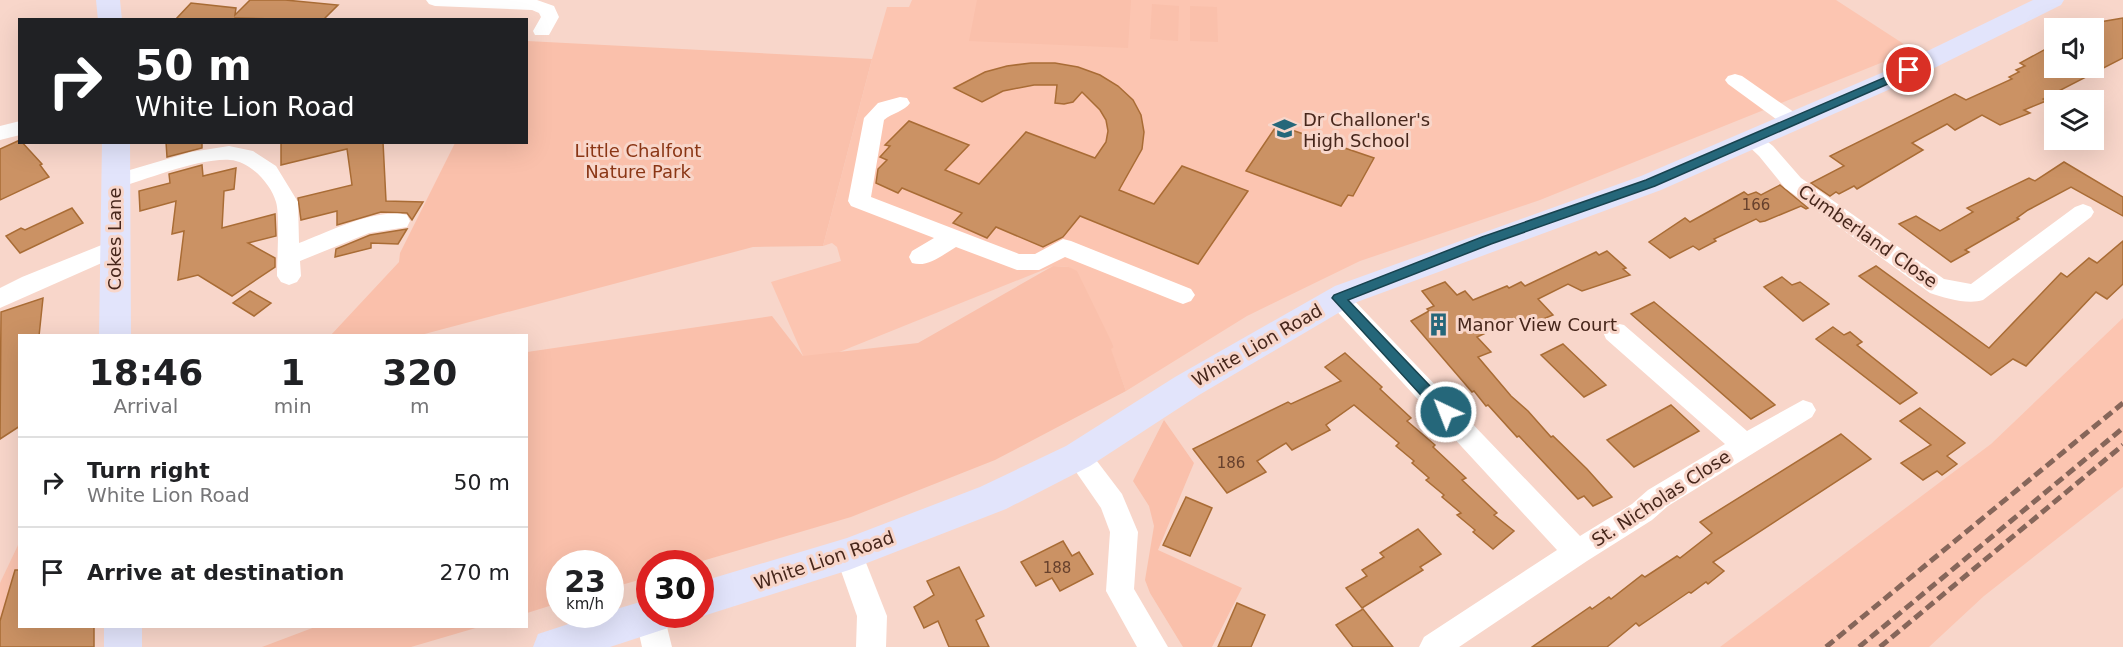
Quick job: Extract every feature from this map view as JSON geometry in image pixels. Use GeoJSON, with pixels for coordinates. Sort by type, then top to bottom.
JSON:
{"type":"FeatureCollection","features":[{"type":"Feature","properties":{"kind":"main road","name":"White Lion Road"},"geometry":{"type":"LineString","coordinates":[[714,596],[849,554],[993,498],[1078,456],[1187,386],[1339,298],[1487,241],[1640,187],[1902,74],[2052,0]]}},
{"type":"Feature","properties":{"kind":"main road","name":"Cokes Lane"},"geometry":{"type":"LineString","coordinates":[[115,334],[116,144]]}},
{"type":"Feature","properties":{"kind":"main road"},"geometry":{"type":"LineString","coordinates":[[123,628],[123,647]]}},
{"type":"Feature","properties":{"kind":"main road"},"geometry":{"type":"LineString","coordinates":[[552,647],[644,628]]}},
{"type":"Feature","properties":{"kind":"street"},"geometry":{"type":"LineString","coordinates":[[435,0],[535,5],[547,10],[550,17],[542,31]]}},
{"type":"Feature","properties":{"kind":"street"},"geometry":{"type":"LineString","coordinates":[[1735,80],[1794,122]]}},
{"type":"Feature","properties":{"kind":"street"},"geometry":{"type":"LineString","coordinates":[[900,103],[885,108],[874,118],[859,201],[1017,262],[1039,262],[1063,247],[1184,295]]}},
{"type":"Feature","properties":{"kind":"street"},"geometry":{"type":"LineString","coordinates":[[0,133],[18,128]]}},
{"type":"Feature","properties":{"kind":"street","name":"Cumberland Close"},"geometry":{"type":"LineString","coordinates":[[1752,140],[1766,151],[1793,183],[1938,287],[1975,294],[2083,212]]}},
{"type":"Feature","properties":{"kind":"street"},"geometry":{"type":"LineString","coordinates":[[114,182],[233,148],[268,171],[287,202],[289,266],[366,226],[399,221]]}},
{"type":"Feature","properties":{"kind":"street"},"geometry":{"type":"LineString","coordinates":[[920,257],[954,237]]}},
{"type":"Feature","properties":{"kind":"street"},"geometry":{"type":"LineString","coordinates":[[0,299],[30,283],[114,248]]}},
{"type":"Feature","properties":{"kind":"street","name":"St. Nicholas Close"},"geometry":{"type":"LineString","coordinates":[[1339,298],[1577,552]]}},
{"type":"Feature","properties":{"kind":"street","name":"St. Nicholas Close"},"geometry":{"type":"LineString","coordinates":[[1614,332],[1744,445]]}},
{"type":"Feature","properties":{"kind":"street","name":"St. Nicholas Close"},"geometry":{"type":"LineString","coordinates":[[1434,647],[1577,552],[1803,410]]}},
{"type":"Feature","properties":{"kind":"street"},"geometry":{"type":"LineString","coordinates":[[1078,456],[1112,502],[1124,532],[1120,591],[1153,647]]}},
{"type":"Feature","properties":{"kind":"street"},"geometry":{"type":"LineString","coordinates":[[849,554],[872,616],[871,647]]}},
{"type":"Feature","properties":{"kind":"shaded area","name":"Dr Challoner's High School"},"geometry":{"type":"Polygon","coordinates":[[[912,0],[1836,0],[1913,50],[1540,200],[1360,261],[1247,316],[1126,391],[1110,348],[1114,347],[1069,267],[1053,266],[807,365],[771,282],[841,261],[837,247],[832,243],[823,246],[872,59],[887,7],[909,7],[912,0]]]}},
{"type":"Feature","properties":{"kind":"shaded area"},"geometry":{"type":"Polygon","coordinates":[[[2123,318],[2123,487],[1984,596],[1929,647],[1720,647],[1991,444],[2123,318]]]}},
{"type":"Feature","properties":{"kind":"shaded area"},"geometry":{"type":"Polygon","coordinates":[[[18,545],[18,624],[0,629],[0,583],[18,545]]]}},
{"type":"Feature","properties":{"kind":"green space"},"geometry":{"type":"Polygon","coordinates":[[[977,0],[1131,0],[1128,48],[969,41],[977,0]]]}},
{"type":"Feature","properties":{"kind":"green space"},"geometry":{"type":"Polygon","coordinates":[[[1152,4],[1179,6],[1178,41],[1150,39],[1152,4]]]}},
{"type":"Feature","properties":{"kind":"green space"},"geometry":{"type":"Polygon","coordinates":[[[1190,6],[1217,7],[1218,42],[1190,41],[1190,6]]]}},
{"type":"Feature","properties":{"kind":"green space","name":"Little Chalfont Nature Park"},"geometry":{"type":"Polygon","coordinates":[[[528,41],[872,59],[823,246],[753,247],[425,334],[332,334],[399,262],[400,253],[454,144],[528,144],[528,41]]]}},
{"type":"Feature","properties":{"kind":"green space"},"geometry":{"type":"Polygon","coordinates":[[[1053,266],[1069,267],[1077,271],[1114,347],[1111,349],[1126,391],[995,460],[851,517],[714,557],[714,550],[636,550],[636,581],[624,584],[624,550],[546,550],[546,607],[528,613],[528,352],[772,316],[803,356],[918,343],[1053,266]]]}},
{"type":"Feature","properties":{"kind":"green space"},"geometry":{"type":"Polygon","coordinates":[[[1164,420],[1194,463],[1158,550],[1242,588],[1212,647],[1183,647],[1150,593],[1145,580],[1154,526],[1149,506],[1133,481],[1164,420]]]}},
{"type":"Feature","properties":{"kind":"green space"},"geometry":{"type":"Polygon","coordinates":[[[312,628],[476,628],[411,647],[262,647],[312,628]]]}},
{"type":"Feature","properties":{"kind":"building"},"geometry":{"type":"Polygon","coordinates":[[[250,0],[285,0],[338,5],[325,18],[177,18],[191,3],[236,8],[235,15],[250,0]]]}},
{"type":"Feature","properties":{"kind":"building"},"geometry":{"type":"Polygon","coordinates":[[[2123,18],[2123,58],[2104,68],[2104,21],[2123,18]]]}},
{"type":"Feature","properties":{"kind":"building"},"geometry":{"type":"Polygon","coordinates":[[[2044,50],[2044,78],[2084,78],[2061,90],[2044,90],[2044,102],[2024,110],[2030,113],[2000,125],[1982,115],[1955,130],[1947,124],[1912,143],[1923,150],[1857,189],[1854,186],[1830,196],[1811,183],[1844,166],[1830,156],[1955,94],[1966,100],[2012,79],[2009,77],[2019,72],[2016,70],[2025,66],[2020,63],[2044,50]]]}},
{"type":"Feature","properties":{"kind":"building"},"geometry":{"type":"Polygon","coordinates":[[[1031,63],[1055,63],[1078,67],[1100,75],[1118,86],[1133,100],[1141,115],[1144,132],[1142,149],[1119,190],[1154,204],[1182,166],[1248,191],[1198,264],[1080,216],[1063,237],[1043,247],[996,227],[987,238],[953,223],[962,213],[902,188],[898,193],[876,183],[878,169],[887,160],[880,157],[890,146],[885,145],[909,121],[969,145],[945,170],[979,184],[1026,132],[1095,158],[1106,142],[1108,131],[1106,120],[1100,110],[1082,92],[1073,102],[1055,103],[1057,85],[1034,85],[1003,91],[982,102],[954,88],[985,72],[1031,63]]]}},
{"type":"Feature","properties":{"kind":"building"},"geometry":{"type":"Polygon","coordinates":[[[1277,125],[1374,158],[1353,196],[1348,195],[1341,206],[1246,171],[1277,125]]]}},
{"type":"Feature","properties":{"kind":"building"},"geometry":{"type":"Polygon","coordinates":[[[18,141],[18,144],[24,144],[42,164],[40,165],[49,177],[0,200],[0,149],[18,141]]]}},
{"type":"Feature","properties":{"kind":"building"},"geometry":{"type":"Polygon","coordinates":[[[166,144],[202,144],[202,148],[167,157],[166,144]]]}},
{"type":"Feature","properties":{"kind":"building"},"geometry":{"type":"Polygon","coordinates":[[[281,144],[383,144],[386,201],[423,202],[412,220],[407,213],[381,212],[337,225],[337,211],[301,220],[298,198],[352,185],[347,149],[281,165],[281,144]]]}},
{"type":"Feature","properties":{"kind":"building"},"geometry":{"type":"Polygon","coordinates":[[[2064,162],[2123,197],[2123,216],[2071,187],[2028,210],[2017,218],[2019,219],[1965,250],[1969,252],[1951,262],[1899,224],[1916,216],[1940,231],[1973,212],[1967,208],[2029,178],[2035,181],[2064,162]]]}},
{"type":"Feature","properties":{"kind":"building"},"geometry":{"type":"Polygon","coordinates":[[[202,165],[203,176],[236,168],[234,189],[224,191],[222,228],[275,214],[276,236],[248,243],[275,258],[275,267],[232,296],[198,275],[178,280],[184,231],[172,234],[176,201],[140,211],[139,191],[170,183],[169,174],[202,165]]]}},
{"type":"Feature","properties":{"kind":"building"},"geometry":{"type":"Polygon","coordinates":[[[1780,185],[1808,208],[1801,206],[1765,221],[1760,222],[1756,219],[1714,239],[1716,241],[1699,250],[1693,246],[1670,258],[1649,242],[1685,218],[1690,222],[1744,192],[1748,195],[1756,192],[1761,195],[1780,185]]]}},
{"type":"Feature","properties":{"kind":"building"},"geometry":{"type":"Polygon","coordinates":[[[72,208],[83,223],[20,253],[6,236],[21,228],[25,230],[72,208]]]}},
{"type":"Feature","properties":{"kind":"building"},"geometry":{"type":"Polygon","coordinates":[[[407,229],[398,244],[371,243],[371,248],[335,257],[336,249],[370,235],[407,229]]]}},
{"type":"Feature","properties":{"kind":"building"},"geometry":{"type":"Polygon","coordinates":[[[2123,241],[2123,284],[2107,299],[2096,292],[2026,366],[2013,359],[1991,375],[1859,276],[1876,266],[1989,348],[2061,273],[2067,277],[2089,258],[2097,263],[2123,241]]]}},
{"type":"Feature","properties":{"kind":"building"},"geometry":{"type":"Polygon","coordinates":[[[1607,251],[1626,268],[1623,269],[1630,275],[1582,291],[1568,284],[1538,299],[1553,315],[1526,326],[1518,318],[1477,337],[1491,352],[1478,357],[1511,396],[1551,437],[1553,436],[1587,469],[1612,497],[1593,506],[1584,496],[1578,499],[1519,436],[1517,437],[1488,405],[1486,406],[1474,391],[1472,392],[1411,321],[1434,306],[1422,291],[1445,282],[1457,295],[1465,291],[1473,300],[1521,282],[1525,286],[1596,252],[1599,255],[1607,251]]]}},
{"type":"Feature","properties":{"kind":"building"},"geometry":{"type":"Polygon","coordinates":[[[1782,277],[1792,285],[1800,282],[1829,304],[1803,321],[1764,287],[1782,277]]]}},
{"type":"Feature","properties":{"kind":"building"},"geometry":{"type":"Polygon","coordinates":[[[250,291],[271,303],[254,316],[233,303],[250,291]]]}},
{"type":"Feature","properties":{"kind":"building"},"geometry":{"type":"Polygon","coordinates":[[[43,298],[39,334],[18,334],[18,427],[0,439],[1,312],[43,298]]]}},
{"type":"Feature","properties":{"kind":"building"},"geometry":{"type":"Polygon","coordinates":[[[1654,302],[1775,405],[1751,419],[1631,314],[1654,302]]]}},
{"type":"Feature","properties":{"kind":"building"},"geometry":{"type":"Polygon","coordinates":[[[1833,327],[1844,335],[1850,332],[1862,342],[1857,345],[1917,393],[1900,404],[1816,339],[1833,327]]]}},
{"type":"Feature","properties":{"kind":"building"},"geometry":{"type":"Polygon","coordinates":[[[1563,344],[1606,385],[1584,397],[1541,355],[1563,344]]]}},
{"type":"Feature","properties":{"kind":"building"},"geometry":{"type":"Polygon","coordinates":[[[1345,353],[1411,418],[1407,421],[1435,445],[1433,447],[1466,478],[1462,480],[1497,513],[1494,515],[1514,531],[1493,549],[1457,515],[1461,513],[1426,480],[1429,478],[1396,446],[1399,443],[1354,405],[1326,425],[1330,430],[1292,450],[1286,443],[1257,461],[1266,472],[1227,493],[1193,449],[1288,402],[1291,404],[1341,381],[1325,367],[1345,353]]]}},
{"type":"Feature","properties":{"kind":"building"},"geometry":{"type":"Polygon","coordinates":[[[1671,405],[1699,431],[1634,467],[1607,440],[1671,405]]]}},
{"type":"Feature","properties":{"kind":"building"},"geometry":{"type":"Polygon","coordinates":[[[1920,408],[1965,443],[1947,456],[1957,464],[1942,475],[1937,471],[1923,480],[1901,463],[1931,445],[1900,421],[1920,408]]]}},
{"type":"Feature","properties":{"kind":"building"},"geometry":{"type":"Polygon","coordinates":[[[1841,434],[1871,459],[1713,562],[1724,571],[1708,584],[1706,582],[1691,593],[1689,592],[1639,626],[1636,623],[1607,647],[1532,647],[1590,607],[1592,609],[1609,597],[1611,599],[1642,575],[1645,577],[1677,556],[1680,558],[1712,533],[1700,522],[1841,434]]]}},
{"type":"Feature","properties":{"kind":"building"},"geometry":{"type":"Polygon","coordinates":[[[1186,497],[1212,508],[1190,556],[1163,545],[1186,497]]]}},
{"type":"Feature","properties":{"kind":"building"},"geometry":{"type":"Polygon","coordinates":[[[1418,529],[1441,554],[1420,567],[1423,570],[1362,608],[1346,588],[1367,576],[1362,570],[1384,557],[1380,553],[1418,529]]]}},
{"type":"Feature","properties":{"kind":"building"},"geometry":{"type":"Polygon","coordinates":[[[1063,541],[1072,556],[1079,552],[1093,574],[1060,591],[1052,578],[1036,586],[1021,562],[1063,541]]]}},
{"type":"Feature","properties":{"kind":"building"},"geometry":{"type":"Polygon","coordinates":[[[959,567],[984,616],[976,620],[989,647],[949,647],[938,621],[924,628],[914,607],[934,595],[927,581],[959,567]]]}},
{"type":"Feature","properties":{"kind":"building"},"geometry":{"type":"Polygon","coordinates":[[[15,570],[18,570],[18,628],[94,628],[94,647],[0,647],[0,621],[15,570]]]}},
{"type":"Feature","properties":{"kind":"building"},"geometry":{"type":"Polygon","coordinates":[[[1237,603],[1265,615],[1251,647],[1218,647],[1237,603]]]}},
{"type":"Feature","properties":{"kind":"building"},"geometry":{"type":"Polygon","coordinates":[[[1363,609],[1393,647],[1353,647],[1336,625],[1363,609]]]}},
{"type":"Feature","properties":{"kind":"railway"},"geometry":{"type":"LineString","coordinates":[[1826,647],[2123,403]]}},
{"type":"Feature","properties":{"kind":"railway"},"geometry":{"type":"LineString","coordinates":[[1859,647],[2123,428]]}},
{"type":"Feature","properties":{"kind":"railway"},"geometry":{"type":"LineString","coordinates":[[1880,647],[2123,445]]}},
{"type":"Feature","properties":{"kind":"place","name":"Dr Challoner's High School"},"geometry":{"type":"Point","coordinates":[1285,129]}},
{"type":"Feature","properties":{"kind":"place","name":"Manor View Court"},"geometry":{"type":"Point","coordinates":[1439,324]}},
{"type":"Feature","properties":{"kind":"route"},"geometry":{"type":"LineString","coordinates":[[1446,412],[1339,298],[1487,241],[1651,183],[1909,70]]}}]}
